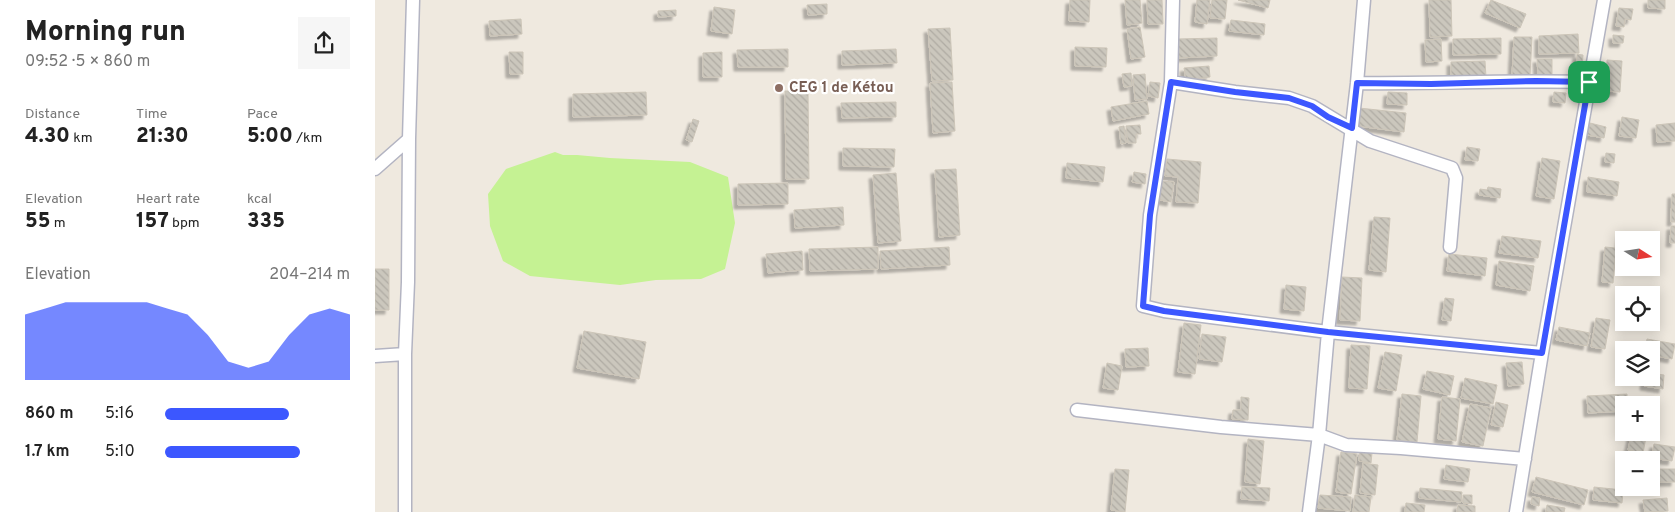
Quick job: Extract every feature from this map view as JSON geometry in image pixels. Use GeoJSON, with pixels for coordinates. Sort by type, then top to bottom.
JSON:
{"type":"FeatureCollection","features":[{"type":"Feature","properties":{"kind":"street"},"geometry":{"type":"LineString","coordinates":[[405,512],[405,354],[413,0]]}},
{"type":"Feature","properties":{"kind":"street"},"geometry":{"type":"LineString","coordinates":[[1173,0],[1171,82],[1150,215],[1143,306],[1164,311],[1328,332],[1542,353]]}},
{"type":"Feature","properties":{"kind":"street"},"geometry":{"type":"LineString","coordinates":[[1309,512],[1357,83],[1364,0]]}},
{"type":"Feature","properties":{"kind":"street"},"geometry":{"type":"LineString","coordinates":[[1516,512],[1604,0]]}},
{"type":"Feature","properties":{"kind":"street"},"geometry":{"type":"LineString","coordinates":[[1171,82],[1289,98],[1312,106],[1371,141],[1452,168],[1456,178],[1450,247]]}},
{"type":"Feature","properties":{"kind":"street"},"geometry":{"type":"LineString","coordinates":[[1357,83],[1589,82]]}},
{"type":"Feature","properties":{"kind":"street"},"geometry":{"type":"LineString","coordinates":[[375,169],[409,139]]}},
{"type":"Feature","properties":{"kind":"street"},"geometry":{"type":"LineString","coordinates":[[375,356],[405,354]]}},
{"type":"Feature","properties":{"kind":"street"},"geometry":{"type":"LineString","coordinates":[[1077,410],[1221,427],[1319,435],[1346,445],[1525,459]]}},
{"type":"Feature","properties":{"kind":"green space"},"geometry":{"type":"Polygon","coordinates":[[[555,152],[563,155],[690,162],[728,177],[735,223],[725,269],[701,279],[656,280],[620,285],[530,276],[503,261],[490,226],[488,194],[506,169],[555,152]]]}},
{"type":"Feature","properties":{"kind":"building"},"geometry":{"type":"Polygon","coordinates":[[[1070,0],[1090,0],[1089,22],[1069,21],[1070,0]]]}},
{"type":"Feature","properties":{"kind":"building"},"geometry":{"type":"Polygon","coordinates":[[[1125,0],[1140,0],[1142,23],[1127,25],[1125,0]]]}},
{"type":"Feature","properties":{"kind":"building"},"geometry":{"type":"Polygon","coordinates":[[[1147,0],[1162,0],[1163,24],[1148,24],[1147,0]]]}},
{"type":"Feature","properties":{"kind":"building"},"geometry":{"type":"Polygon","coordinates":[[[1197,0],[1210,0],[1207,24],[1195,22],[1197,0]]]}},
{"type":"Feature","properties":{"kind":"building"},"geometry":{"type":"Polygon","coordinates":[[[1212,0],[1227,0],[1225,19],[1210,18],[1212,0]]]}},
{"type":"Feature","properties":{"kind":"building"},"geometry":{"type":"Polygon","coordinates":[[[1238,0],[1270,0],[1268,8],[1238,0]]]}},
{"type":"Feature","properties":{"kind":"building"},"geometry":{"type":"Polygon","coordinates":[[[1429,0],[1451,0],[1452,36],[1430,37],[1429,0]]]}},
{"type":"Feature","properties":{"kind":"building"},"geometry":{"type":"Polygon","coordinates":[[[1491,0],[1526,14],[1520,28],[1485,13],[1491,0]]]}},
{"type":"Feature","properties":{"kind":"building"},"geometry":{"type":"Polygon","coordinates":[[[1648,0],[1665,0],[1665,9],[1648,8],[1648,0]]]}},
{"type":"Feature","properties":{"kind":"building"},"geometry":{"type":"Polygon","coordinates":[[[827,4],[827,14],[808,15],[807,5],[827,4]]]}},
{"type":"Feature","properties":{"kind":"building"},"geometry":{"type":"Polygon","coordinates":[[[714,7],[735,10],[732,34],[711,31],[714,7]]]}},
{"type":"Feature","properties":{"kind":"building"},"geometry":{"type":"Polygon","coordinates":[[[1619,8],[1633,9],[1631,20],[1625,19],[1624,27],[1616,26],[1619,8]]]}},
{"type":"Feature","properties":{"kind":"building"},"geometry":{"type":"Polygon","coordinates":[[[676,10],[676,16],[658,17],[658,11],[676,10]]]}},
{"type":"Feature","properties":{"kind":"building"},"geometry":{"type":"Polygon","coordinates":[[[521,19],[522,34],[490,36],[489,21],[521,19]]]}},
{"type":"Feature","properties":{"kind":"building"},"geometry":{"type":"Polygon","coordinates":[[[1231,20],[1265,24],[1264,35],[1229,31],[1231,20]]]}},
{"type":"Feature","properties":{"kind":"building"},"geometry":{"type":"Polygon","coordinates":[[[1140,27],[1145,57],[1131,59],[1127,29],[1140,27]]]}},
{"type":"Feature","properties":{"kind":"building"},"geometry":{"type":"Polygon","coordinates":[[[950,28],[953,80],[932,81],[928,29],[950,28]]]}},
{"type":"Feature","properties":{"kind":"building"},"geometry":{"type":"Polygon","coordinates":[[[1578,34],[1579,53],[1539,54],[1539,36],[1578,34]]]}},
{"type":"Feature","properties":{"kind":"building"},"geometry":{"type":"Polygon","coordinates":[[[1613,35],[1624,36],[1623,43],[1613,43],[1613,35]]]}},
{"type":"Feature","properties":{"kind":"building"},"geometry":{"type":"Polygon","coordinates":[[[1514,37],[1532,37],[1530,76],[1512,76],[1514,37]]]}},
{"type":"Feature","properties":{"kind":"building"},"geometry":{"type":"Polygon","coordinates":[[[1217,38],[1217,56],[1178,58],[1177,39],[1217,38]]]}},
{"type":"Feature","properties":{"kind":"building"},"geometry":{"type":"Polygon","coordinates":[[[1501,38],[1501,54],[1453,55],[1453,39],[1501,38]]]}},
{"type":"Feature","properties":{"kind":"building"},"geometry":{"type":"Polygon","coordinates":[[[1441,39],[1442,61],[1426,62],[1425,40],[1441,39]]]}},
{"type":"Feature","properties":{"kind":"building"},"geometry":{"type":"Polygon","coordinates":[[[1075,47],[1107,48],[1106,67],[1075,66],[1075,47]]]}},
{"type":"Feature","properties":{"kind":"building"},"geometry":{"type":"Polygon","coordinates":[[[788,49],[788,67],[738,67],[737,50],[788,49]]]}},
{"type":"Feature","properties":{"kind":"building"},"geometry":{"type":"Polygon","coordinates":[[[896,49],[897,63],[842,65],[842,51],[896,49]]]}},
{"type":"Feature","properties":{"kind":"building"},"geometry":{"type":"Polygon","coordinates":[[[509,52],[523,52],[523,74],[510,74],[509,52]]]}},
{"type":"Feature","properties":{"kind":"building"},"geometry":{"type":"Polygon","coordinates":[[[722,52],[722,77],[703,77],[703,53],[722,52]]]}},
{"type":"Feature","properties":{"kind":"building"},"geometry":{"type":"Polygon","coordinates":[[[1577,54],[1583,55],[1582,70],[1576,69],[1577,54]]]}},
{"type":"Feature","properties":{"kind":"building"},"geometry":{"type":"Polygon","coordinates":[[[1537,59],[1552,59],[1552,75],[1538,75],[1537,59]]]}},
{"type":"Feature","properties":{"kind":"building"},"geometry":{"type":"Polygon","coordinates":[[[1607,60],[1622,61],[1620,92],[1605,91],[1607,60]]]}},
{"type":"Feature","properties":{"kind":"building"},"geometry":{"type":"Polygon","coordinates":[[[1485,61],[1486,77],[1451,77],[1451,62],[1485,61]]]}},
{"type":"Feature","properties":{"kind":"building"},"geometry":{"type":"Polygon","coordinates":[[[1209,66],[1210,77],[1186,80],[1184,68],[1209,66]]]}},
{"type":"Feature","properties":{"kind":"building"},"geometry":{"type":"Polygon","coordinates":[[[1131,73],[1132,86],[1124,87],[1122,74],[1131,73]]]}},
{"type":"Feature","properties":{"kind":"building"},"geometry":{"type":"Polygon","coordinates":[[[1145,74],[1147,99],[1135,100],[1133,75],[1145,74]]]}},
{"type":"Feature","properties":{"kind":"building"},"geometry":{"type":"Polygon","coordinates":[[[952,82],[955,131],[933,133],[930,83],[952,82]]]}},
{"type":"Feature","properties":{"kind":"building"},"geometry":{"type":"Polygon","coordinates":[[[1150,82],[1160,83],[1158,98],[1148,96],[1150,82]]]}},
{"type":"Feature","properties":{"kind":"building"},"geometry":{"type":"Polygon","coordinates":[[[785,91],[808,91],[809,179],[786,179],[785,91]]]}},
{"type":"Feature","properties":{"kind":"building"},"geometry":{"type":"Polygon","coordinates":[[[646,92],[647,115],[573,117],[573,94],[646,92]]]}},
{"type":"Feature","properties":{"kind":"building"},"geometry":{"type":"Polygon","coordinates":[[[1388,92],[1407,93],[1407,105],[1387,104],[1388,92]]]}},
{"type":"Feature","properties":{"kind":"building"},"geometry":{"type":"Polygon","coordinates":[[[1554,92],[1566,93],[1565,103],[1553,102],[1554,92]]]}},
{"type":"Feature","properties":{"kind":"building"},"geometry":{"type":"Polygon","coordinates":[[[1147,101],[1149,114],[1113,121],[1111,107],[1147,101]]]}},
{"type":"Feature","properties":{"kind":"building"},"geometry":{"type":"Polygon","coordinates":[[[896,102],[896,117],[842,118],[841,103],[896,102]]]}},
{"type":"Feature","properties":{"kind":"building"},"geometry":{"type":"Polygon","coordinates":[[[1359,108],[1406,113],[1404,132],[1357,126],[1359,108]]]}},
{"type":"Feature","properties":{"kind":"building"},"geometry":{"type":"Polygon","coordinates":[[[1622,117],[1639,120],[1636,138],[1619,136],[1622,117]]]}},
{"type":"Feature","properties":{"kind":"building"},"geometry":{"type":"Polygon","coordinates":[[[693,119],[699,121],[692,142],[686,140],[693,119]]]}},
{"type":"Feature","properties":{"kind":"building"},"geometry":{"type":"Polygon","coordinates":[[[1590,123],[1606,127],[1604,138],[1587,135],[1590,123]]]}},
{"type":"Feature","properties":{"kind":"building"},"geometry":{"type":"Polygon","coordinates":[[[1675,123],[1675,141],[1657,142],[1656,125],[1675,123]]]}},
{"type":"Feature","properties":{"kind":"building"},"geometry":{"type":"Polygon","coordinates":[[[1140,125],[1141,134],[1136,134],[1136,143],[1128,143],[1126,126],[1140,125]]]}},
{"type":"Feature","properties":{"kind":"building"},"geometry":{"type":"Polygon","coordinates":[[[1124,126],[1126,143],[1121,144],[1119,127],[1124,126]]]}},
{"type":"Feature","properties":{"kind":"building"},"geometry":{"type":"Polygon","coordinates":[[[1467,147],[1480,149],[1478,161],[1465,160],[1467,147]]]}},
{"type":"Feature","properties":{"kind":"building"},"geometry":{"type":"Polygon","coordinates":[[[843,148],[895,149],[894,167],[843,166],[843,148]]]}},
{"type":"Feature","properties":{"kind":"building"},"geometry":{"type":"Polygon","coordinates":[[[1606,153],[1615,154],[1614,163],[1605,162],[1606,153]]]}},
{"type":"Feature","properties":{"kind":"building"},"geometry":{"type":"Polygon","coordinates":[[[1542,158],[1560,161],[1554,199],[1536,196],[1542,158]]]}},
{"type":"Feature","properties":{"kind":"building"},"geometry":{"type":"Polygon","coordinates":[[[1167,159],[1201,162],[1198,203],[1176,202],[1178,177],[1165,176],[1167,159]]]}},
{"type":"Feature","properties":{"kind":"building"},"geometry":{"type":"Polygon","coordinates":[[[1067,163],[1105,167],[1103,182],[1066,178],[1067,163]]]}},
{"type":"Feature","properties":{"kind":"building"},"geometry":{"type":"Polygon","coordinates":[[[956,169],[960,235],[939,237],[935,170],[956,169]]]}},
{"type":"Feature","properties":{"kind":"building"},"geometry":{"type":"Polygon","coordinates":[[[1134,172],[1146,174],[1145,184],[1132,182],[1134,172]]]}},
{"type":"Feature","properties":{"kind":"building"},"geometry":{"type":"Polygon","coordinates":[[[896,173],[901,241],[878,243],[873,175],[896,173]]]}},
{"type":"Feature","properties":{"kind":"building"},"geometry":{"type":"Polygon","coordinates":[[[1588,177],[1619,182],[1617,196],[1587,192],[1588,177]]]}},
{"type":"Feature","properties":{"kind":"building"},"geometry":{"type":"Polygon","coordinates":[[[1162,181],[1174,182],[1171,202],[1160,200],[1162,181]]]}},
{"type":"Feature","properties":{"kind":"building"},"geometry":{"type":"Polygon","coordinates":[[[788,183],[788,204],[738,205],[738,184],[788,183]]]}},
{"type":"Feature","properties":{"kind":"building"},"geometry":{"type":"Polygon","coordinates":[[[1488,187],[1501,189],[1500,198],[1479,195],[1480,189],[1487,190],[1488,187]]]}},
{"type":"Feature","properties":{"kind":"building"},"geometry":{"type":"Polygon","coordinates":[[[1672,194],[1675,194],[1675,222],[1671,222],[1672,194]]]}},
{"type":"Feature","properties":{"kind":"building"},"geometry":{"type":"Polygon","coordinates":[[[843,207],[844,225],[795,228],[794,210],[843,207]]]}},
{"type":"Feature","properties":{"kind":"building"},"geometry":{"type":"Polygon","coordinates":[[[1374,217],[1390,218],[1386,272],[1369,270],[1374,217]]]}},
{"type":"Feature","properties":{"kind":"building"},"geometry":{"type":"Polygon","coordinates":[[[1671,226],[1675,226],[1675,243],[1670,243],[1671,226]]]}},
{"type":"Feature","properties":{"kind":"building"},"geometry":{"type":"Polygon","coordinates":[[[1502,236],[1541,241],[1538,258],[1499,253],[1502,236]]]}},
{"type":"Feature","properties":{"kind":"building"},"geometry":{"type":"Polygon","coordinates":[[[878,247],[878,269],[810,271],[809,249],[878,247]]]}},
{"type":"Feature","properties":{"kind":"building"},"geometry":{"type":"Polygon","coordinates":[[[949,247],[950,265],[881,269],[880,251],[949,247]]]}},
{"type":"Feature","properties":{"kind":"building"},"geometry":{"type":"Polygon","coordinates":[[[1605,247],[1615,248],[1613,283],[1602,282],[1605,247]]]}},
{"type":"Feature","properties":{"kind":"building"},"geometry":{"type":"Polygon","coordinates":[[[802,251],[803,270],[768,273],[766,254],[802,251]]]}},
{"type":"Feature","properties":{"kind":"building"},"geometry":{"type":"Polygon","coordinates":[[[1449,254],[1487,258],[1485,276],[1447,271],[1449,254]]]}},
{"type":"Feature","properties":{"kind":"building"},"geometry":{"type":"Polygon","coordinates":[[[1499,261],[1534,266],[1530,291],[1496,285],[1499,261]]]}},
{"type":"Feature","properties":{"kind":"building"},"geometry":{"type":"Polygon","coordinates":[[[375,269],[389,269],[389,310],[375,310],[375,269]]]}},
{"type":"Feature","properties":{"kind":"building"},"geometry":{"type":"Polygon","coordinates":[[[1342,277],[1362,278],[1360,321],[1340,320],[1342,277]]]}},
{"type":"Feature","properties":{"kind":"building"},"geometry":{"type":"Polygon","coordinates":[[[1286,285],[1306,287],[1304,311],[1284,309],[1286,285]]]}},
{"type":"Feature","properties":{"kind":"building"},"geometry":{"type":"Polygon","coordinates":[[[1445,298],[1454,299],[1451,321],[1442,320],[1445,298]]]}},
{"type":"Feature","properties":{"kind":"building"},"geometry":{"type":"Polygon","coordinates":[[[1596,318],[1610,320],[1605,349],[1591,347],[1596,318]]]}},
{"type":"Feature","properties":{"kind":"building"},"geometry":{"type":"Polygon","coordinates":[[[1184,323],[1201,325],[1195,374],[1178,372],[1184,323]]]}},
{"type":"Feature","properties":{"kind":"building"},"geometry":{"type":"Polygon","coordinates":[[[1559,327],[1590,333],[1587,346],[1556,340],[1559,327]]]}},
{"type":"Feature","properties":{"kind":"building"},"geometry":{"type":"Polygon","coordinates":[[[584,331],[646,342],[639,379],[577,368],[584,331]]]}},
{"type":"Feature","properties":{"kind":"building"},"geometry":{"type":"Polygon","coordinates":[[[1202,334],[1226,337],[1222,362],[1199,359],[1202,334]]]}},
{"type":"Feature","properties":{"kind":"building"},"geometry":{"type":"Polygon","coordinates":[[[1660,341],[1675,344],[1672,359],[1660,357],[1660,341]]]}},
{"type":"Feature","properties":{"kind":"building"},"geometry":{"type":"Polygon","coordinates":[[[1351,345],[1370,346],[1367,389],[1349,388],[1351,345]]]}},
{"type":"Feature","properties":{"kind":"building"},"geometry":{"type":"Polygon","coordinates":[[[1148,348],[1149,366],[1126,367],[1125,349],[1148,348]]]}},
{"type":"Feature","properties":{"kind":"building"},"geometry":{"type":"Polygon","coordinates":[[[1385,352],[1402,355],[1396,391],[1378,388],[1385,352]]]}},
{"type":"Feature","properties":{"kind":"building"},"geometry":{"type":"Polygon","coordinates":[[[1522,362],[1524,384],[1508,386],[1506,363],[1522,362]]]}},
{"type":"Feature","properties":{"kind":"building"},"geometry":{"type":"Polygon","coordinates":[[[1107,363],[1122,366],[1118,390],[1103,388],[1107,363]]]}},
{"type":"Feature","properties":{"kind":"building"},"geometry":{"type":"Polygon","coordinates":[[[1427,371],[1454,376],[1450,395],[1423,389],[1427,371]]]}},
{"type":"Feature","properties":{"kind":"building"},"geometry":{"type":"Polygon","coordinates":[[[1660,374],[1664,375],[1663,389],[1644,386],[1660,386],[1660,374]]]}},
{"type":"Feature","properties":{"kind":"building"},"geometry":{"type":"Polygon","coordinates":[[[1465,378],[1497,385],[1493,404],[1461,398],[1465,378]]]}},
{"type":"Feature","properties":{"kind":"building"},"geometry":{"type":"Polygon","coordinates":[[[1402,394],[1421,396],[1417,442],[1397,440],[1402,394]]]}},
{"type":"Feature","properties":{"kind":"building"},"geometry":{"type":"Polygon","coordinates":[[[1627,394],[1627,396],[1615,396],[1615,412],[1588,413],[1587,396],[1627,394]]]}},
{"type":"Feature","properties":{"kind":"building"},"geometry":{"type":"Polygon","coordinates":[[[1241,397],[1249,398],[1248,420],[1232,419],[1233,410],[1241,410],[1241,397]]]}},
{"type":"Feature","properties":{"kind":"building"},"geometry":{"type":"Polygon","coordinates":[[[1442,397],[1460,399],[1456,441],[1438,439],[1442,397]]]}},
{"type":"Feature","properties":{"kind":"building"},"geometry":{"type":"Polygon","coordinates":[[[1496,402],[1508,405],[1503,427],[1491,425],[1496,402]]]}},
{"type":"Feature","properties":{"kind":"building"},"geometry":{"type":"Polygon","coordinates":[[[1470,404],[1491,408],[1483,446],[1462,442],[1470,404]]]}},
{"type":"Feature","properties":{"kind":"building"},"geometry":{"type":"Polygon","coordinates":[[[1248,439],[1264,441],[1260,484],[1245,482],[1248,439]]]}},
{"type":"Feature","properties":{"kind":"building"},"geometry":{"type":"Polygon","coordinates":[[[1630,441],[1645,441],[1643,451],[1628,450],[1630,441]]]}},
{"type":"Feature","properties":{"kind":"building"},"geometry":{"type":"Polygon","coordinates":[[[1654,444],[1675,447],[1672,461],[1660,459],[1660,451],[1652,451],[1654,444]]]}},
{"type":"Feature","properties":{"kind":"building"},"geometry":{"type":"Polygon","coordinates":[[[1360,451],[1372,453],[1371,463],[1359,461],[1360,451]]]}},
{"type":"Feature","properties":{"kind":"building"},"geometry":{"type":"Polygon","coordinates":[[[1341,452],[1357,454],[1351,494],[1336,492],[1341,452]]]}},
{"type":"Feature","properties":{"kind":"building"},"geometry":{"type":"Polygon","coordinates":[[[1363,463],[1378,465],[1375,495],[1360,493],[1363,463]]]}},
{"type":"Feature","properties":{"kind":"building"},"geometry":{"type":"Polygon","coordinates":[[[1446,465],[1470,469],[1468,482],[1444,479],[1446,465]]]}},
{"type":"Feature","properties":{"kind":"building"},"geometry":{"type":"Polygon","coordinates":[[[1115,469],[1129,470],[1125,512],[1111,510],[1115,469]]]}},
{"type":"Feature","properties":{"kind":"building"},"geometry":{"type":"Polygon","coordinates":[[[1660,469],[1675,469],[1675,482],[1660,482],[1660,469]]]}},
{"type":"Feature","properties":{"kind":"building"},"geometry":{"type":"Polygon","coordinates":[[[1536,477],[1588,490],[1584,505],[1532,492],[1536,477]]]}},
{"type":"Feature","properties":{"kind":"building"},"geometry":{"type":"Polygon","coordinates":[[[1242,487],[1270,488],[1269,501],[1241,499],[1242,487]]]}},
{"type":"Feature","properties":{"kind":"building"},"geometry":{"type":"Polygon","coordinates":[[[1594,487],[1615,489],[1615,496],[1623,496],[1622,503],[1593,500],[1594,487]]]}},
{"type":"Feature","properties":{"kind":"building"},"geometry":{"type":"Polygon","coordinates":[[[1420,488],[1462,492],[1461,502],[1419,498],[1420,488]]]}},
{"type":"Feature","properties":{"kind":"building"},"geometry":{"type":"Polygon","coordinates":[[[1320,495],[1351,497],[1350,511],[1318,508],[1320,495]]]}},
{"type":"Feature","properties":{"kind":"building"},"geometry":{"type":"Polygon","coordinates":[[[1355,495],[1371,497],[1369,512],[1353,512],[1355,495]]]}},
{"type":"Feature","properties":{"kind":"building"},"geometry":{"type":"Polygon","coordinates":[[[1463,495],[1472,495],[1472,504],[1463,503],[1463,495]]]}},
{"type":"Feature","properties":{"kind":"building"},"geometry":{"type":"Polygon","coordinates":[[[1532,497],[1540,498],[1539,506],[1531,504],[1532,497]]]}},
{"type":"Feature","properties":{"kind":"building"},"geometry":{"type":"Polygon","coordinates":[[[1667,498],[1668,511],[1645,512],[1643,500],[1667,498]]]}},
{"type":"Feature","properties":{"kind":"building"},"geometry":{"type":"Polygon","coordinates":[[[1406,503],[1425,505],[1424,512],[1405,512],[1406,503]]]}},
{"type":"Feature","properties":{"kind":"building"},"geometry":{"type":"Polygon","coordinates":[[[1458,505],[1475,506],[1475,512],[1457,512],[1458,505]]]}},
{"type":"Feature","properties":{"kind":"building"},"geometry":{"type":"Polygon","coordinates":[[[1547,505],[1565,508],[1564,512],[1546,512],[1547,505]]]}},
{"type":"Feature","properties":{"kind":"place","name":"CEG 1 de Kétou"},"geometry":{"type":"Point","coordinates":[779,88]}},
{"type":"Feature","properties":{"kind":"route"},"geometry":{"type":"LineString","coordinates":[[1171,82],[1289,98],[1312,106],[1328,117],[1352,128],[1357,83],[1589,82],[1542,353],[1328,332],[1164,311],[1143,306],[1150,215],[1171,82]]}}]}
